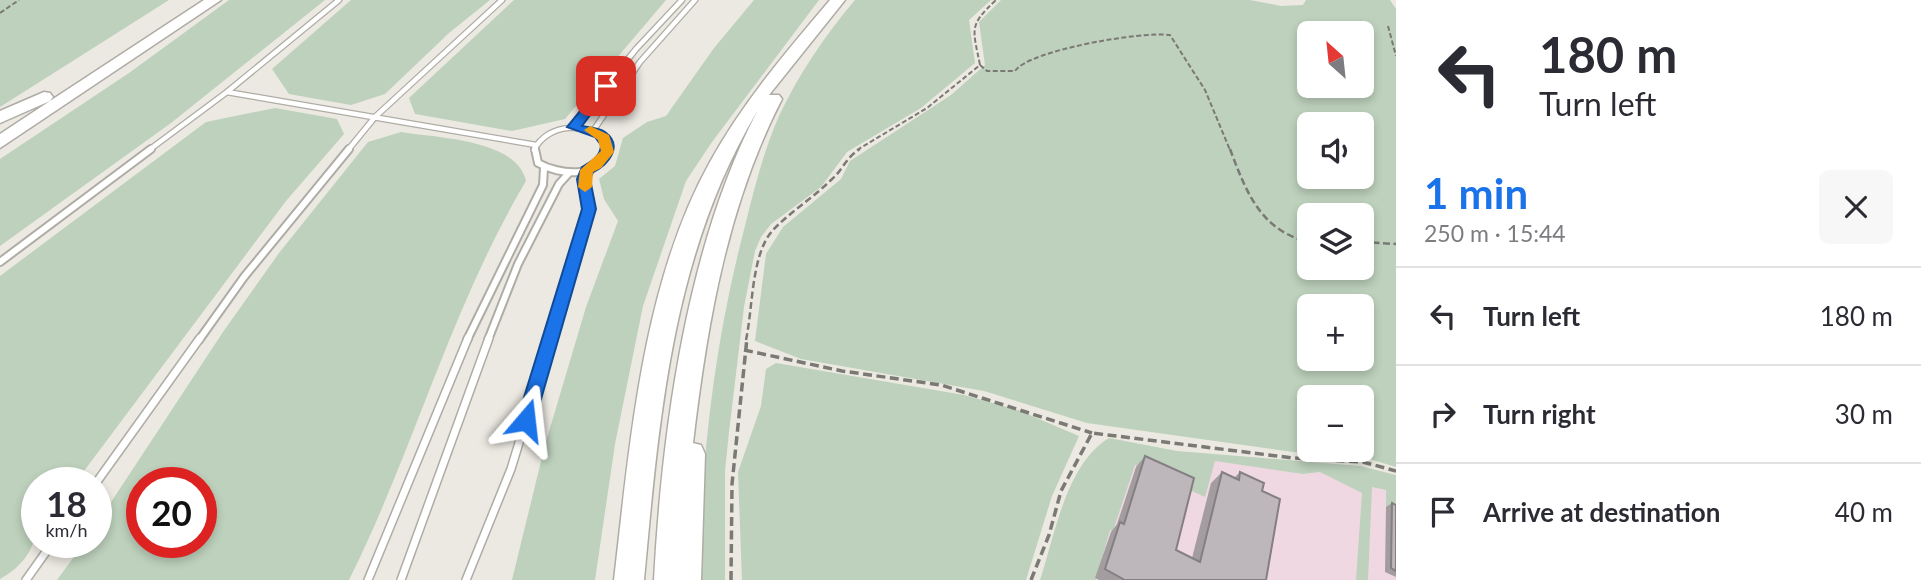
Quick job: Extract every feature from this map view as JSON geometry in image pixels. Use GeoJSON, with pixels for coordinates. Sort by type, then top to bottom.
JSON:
{"type":"FeatureCollection","features":[{"type":"Feature","properties":{"kind":"highway"},"geometry":{"type":"LineString","coordinates":[[0,124],[190,0]]}},
{"type":"Feature","properties":{"kind":"highway"},"geometry":{"type":"LineString","coordinates":[[0,142],[102,77],[214,0]]}},
{"type":"Feature","properties":{"kind":"highway"},"geometry":{"type":"LineString","coordinates":[[629,580],[640,473],[667,314],[683,255],[705,192],[748,111],[838,0]]}},
{"type":"Feature","properties":{"kind":"highway"},"geometry":{"type":"LineString","coordinates":[[669,580],[671,509],[710,262],[735,182],[761,120],[811,32]]}},
{"type":"Feature","properties":{"kind":"highway"},"geometry":{"type":"LineString","coordinates":[[0,150],[91,90],[102,77]]}},
{"type":"Feature","properties":{"kind":"highway"},"geometry":{"type":"LineString","coordinates":[[0,118],[44,97]]}},
{"type":"Feature","properties":{"kind":"highway"},"geometry":{"type":"LineString","coordinates":[[686,580],[692,365]]}},
{"type":"Feature","properties":{"kind":"lane"},"geometry":{"type":"LineString","coordinates":[[0,262],[227,92],[339,0]]}},
{"type":"Feature","properties":{"kind":"lane"},"geometry":{"type":"LineString","coordinates":[[107,467],[244,277],[375,117],[502,0]]}},
{"type":"Feature","properties":{"kind":"lane"},"geometry":{"type":"LineString","coordinates":[[574,127],[636,49],[682,0]]}},
{"type":"Feature","properties":{"kind":"lane"},"geometry":{"type":"LineString","coordinates":[[593,131],[640,62],[695,0]]}},
{"type":"Feature","properties":{"kind":"lane"},"geometry":{"type":"LineString","coordinates":[[227,92],[536,145]]}},
{"type":"Feature","properties":{"kind":"lane"},"geometry":{"type":"LineString","coordinates":[[574,127],[593,131],[604,138],[608,152],[597,165],[587,170],[569,173],[544,168],[534,157],[536,145],[551,132],[574,127]]}},
{"type":"Feature","properties":{"kind":"lane"},"geometry":{"type":"LineString","coordinates":[[368,580],[465,345],[543,185],[544,168]]}},
{"type":"Feature","properties":{"kind":"lane"},"geometry":{"type":"LineString","coordinates":[[466,580],[511,469],[578,250],[589,209],[583,179],[587,170]]}},
{"type":"Feature","properties":{"kind":"lane"},"geometry":{"type":"LineString","coordinates":[[401,580],[464,402],[518,264],[559,184],[569,173]]}},
{"type":"Feature","properties":{"kind":"lane"},"geometry":{"type":"LineString","coordinates":[[26,580],[42,558]]}},
{"type":"Feature","properties":{"kind":"path"},"geometry":{"type":"LineString","coordinates":[[0,13],[19,0]]}},
{"type":"Feature","properties":{"kind":"path"},"geometry":{"type":"LineString","coordinates":[[996,0],[976,19],[974,34],[980,65],[987,71],[1015,71],[1019,65],[1069,47],[1096,44],[1139,33],[1170,35],[1205,90],[1235,164],[1263,216],[1282,236],[1297,239]]}},
{"type":"Feature","properties":{"kind":"path"},"geometry":{"type":"LineString","coordinates":[[1388,26],[1396,56]]}},
{"type":"Feature","properties":{"kind":"path"},"geometry":{"type":"LineString","coordinates":[[731,580],[732,484],[744,350],[752,310],[756,266],[771,232],[834,178],[848,156],[927,108],[980,65]]}},
{"type":"Feature","properties":{"kind":"path"},"geometry":{"type":"LineString","coordinates":[[1374,243],[1396,244]]}},
{"type":"Feature","properties":{"kind":"path"},"geometry":{"type":"LineString","coordinates":[[744,350],[842,371],[941,386],[1092,433],[1293,457],[1363,462],[1396,471]]}},
{"type":"Feature","properties":{"kind":"path"},"geometry":{"type":"LineString","coordinates":[[1031,580],[1049,535],[1061,491],[1092,433]]}},
{"type":"Feature","properties":{"kind":"shaded area"},"geometry":{"type":"Polygon","coordinates":[[[1120,439],[1158,452],[1303,474],[1364,469],[1363,484],[1396,493],[1396,580],[1071,580],[1120,439]]]}},
{"type":"Feature","properties":{"kind":"green space"},"geometry":{"type":"Polygon","coordinates":[[[0,0],[169,0],[0,107],[0,0]]]}},
{"type":"Feature","properties":{"kind":"green space"},"geometry":{"type":"Polygon","coordinates":[[[229,0],[325,0],[171,123],[0,246],[0,159],[129,73],[229,0]]]}},
{"type":"Feature","properties":{"kind":"green space"},"geometry":{"type":"Polygon","coordinates":[[[351,0],[490,0],[449,33],[385,94],[351,105],[289,94],[272,69],[351,0]]]}},
{"type":"Feature","properties":{"kind":"green space"},"geometry":{"type":"Polygon","coordinates":[[[514,0],[666,0],[565,119],[512,131],[415,114],[409,98],[514,0]]]}},
{"type":"Feature","properties":{"kind":"green space"},"geometry":{"type":"Polygon","coordinates":[[[754,0],[819,0],[712,142],[686,181],[643,306],[615,444],[595,580],[512,580],[545,445],[586,307],[618,221],[604,199],[599,179],[615,166],[623,138],[647,122],[666,116],[714,48],[754,0]]]}},
{"type":"Feature","properties":{"kind":"green space"},"geometry":{"type":"Polygon","coordinates":[[[855,0],[991,0],[969,20],[975,63],[921,108],[847,152],[821,187],[771,224],[761,237],[755,251],[744,307],[729,432],[725,471],[725,580],[700,580],[703,489],[711,400],[735,266],[760,168],[779,116],[795,85],[813,55],[855,0]]]}},
{"type":"Feature","properties":{"kind":"green space"},"geometry":{"type":"Polygon","coordinates":[[[1001,0],[1250,0],[1281,6],[1303,5],[1306,0],[1390,0],[1396,9],[1396,467],[1374,460],[1374,385],[1297,385],[1297,453],[1087,423],[984,391],[801,359],[755,341],[766,254],[783,227],[841,179],[850,161],[951,95],[985,65],[979,22],[1001,0]]]}},
{"type":"Feature","properties":{"kind":"green space"},"geometry":{"type":"Polygon","coordinates":[[[275,108],[337,119],[344,134],[286,201],[87,467],[21,467],[21,558],[25,558],[0,579],[0,276],[206,122],[275,108]]]}},
{"type":"Feature","properties":{"kind":"green space"},"geometry":{"type":"Polygon","coordinates":[[[401,132],[454,139],[492,149],[508,156],[519,167],[526,181],[476,278],[394,481],[349,580],[57,580],[73,558],[112,558],[112,501],[126,479],[126,558],[217,558],[217,467],[134,467],[279,253],[368,142],[401,132]]]}},
{"type":"Feature","properties":{"kind":"green space"},"geometry":{"type":"Polygon","coordinates":[[[776,363],[964,395],[1018,410],[1079,436],[1052,496],[1026,580],[742,580],[738,472],[761,406],[766,369],[776,363]]]}},
{"type":"Feature","properties":{"kind":"green space"},"geometry":{"type":"Polygon","coordinates":[[[1109,438],[1177,451],[1360,466],[1396,475],[1396,511],[1386,507],[1386,490],[1372,487],[1368,580],[1356,580],[1362,493],[1320,472],[1303,474],[1215,461],[1205,497],[1135,465],[1113,531],[1110,530],[1096,580],[1040,580],[1072,482],[1094,450],[1109,438]]]}},
{"type":"Feature","properties":{"kind":"building"},"geometry":{"type":"Polygon","coordinates":[[[1145,456],[1194,478],[1176,550],[1200,562],[1222,472],[1239,480],[1240,472],[1264,483],[1262,491],[1280,499],[1266,580],[1123,580],[1105,569],[1120,522],[1124,524],[1145,456]]]}},
{"type":"Feature","properties":{"kind":"building"},"geometry":{"type":"Polygon","coordinates":[[[1392,503],[1396,505],[1396,571],[1391,568],[1392,503]]]}},
{"type":"Feature","properties":{"kind":"slow traffic"},"geometry":{"type":"LineString","coordinates":[[585,187],[583,179],[587,170],[597,165],[608,152],[604,138],[590,130]]}},
{"type":"Feature","properties":{"kind":"route"},"geometry":{"type":"LineString","coordinates":[[526,420],[589,209],[583,179],[587,170],[597,165],[608,152],[608,145],[600,134],[586,128],[574,127],[606,86]]}}]}
